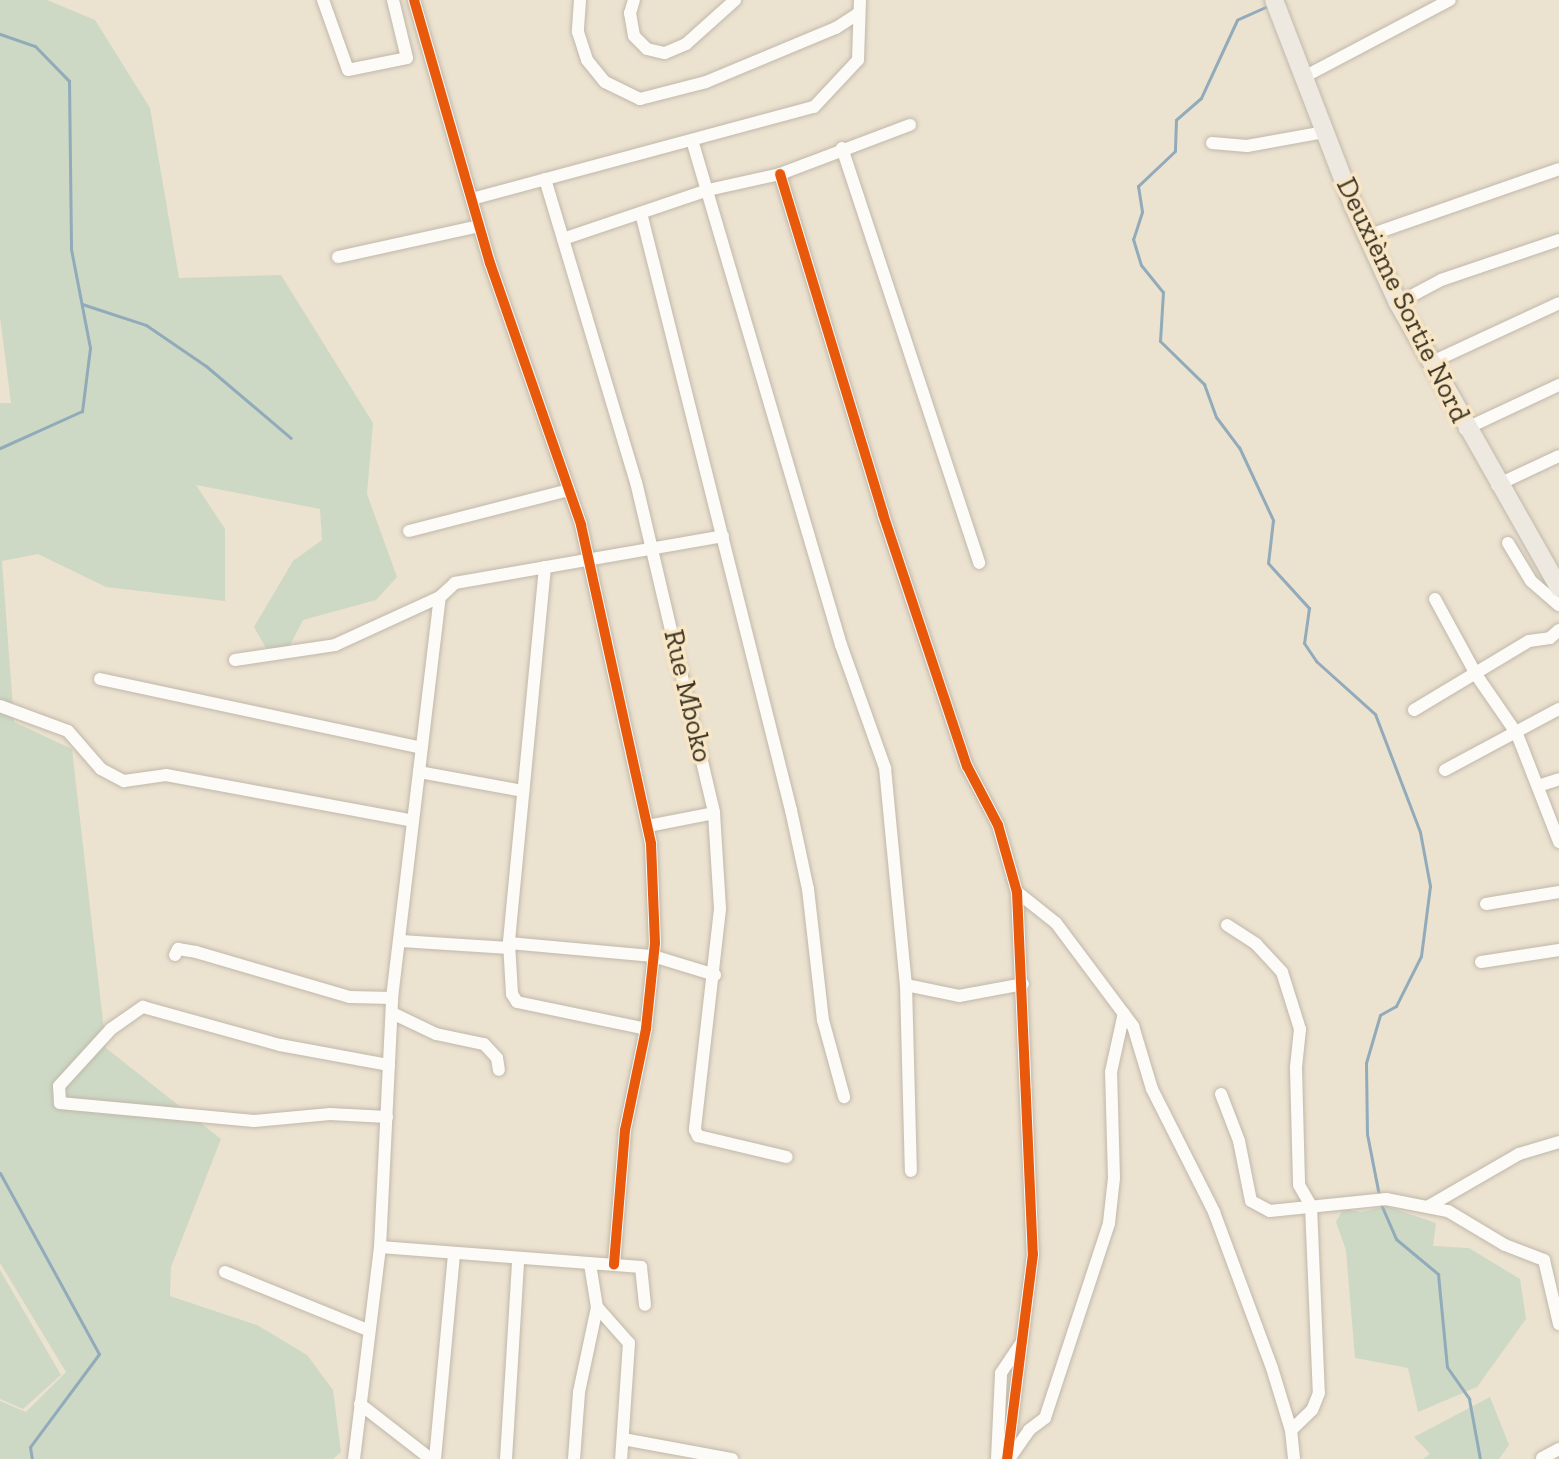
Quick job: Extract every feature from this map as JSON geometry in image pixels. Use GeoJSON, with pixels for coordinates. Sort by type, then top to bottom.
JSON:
{"type":"FeatureCollection","features":[{"type":"Feature","properties":{"kind":"main road","name":"Deuxième Sortie Nord"},"geometry":{"type":"LineString","coordinates":[[1276,7],[1324,132],[1398,303],[1465,429],[1559,588]]}},
{"type":"Feature","properties":{"kind":"street"},"geometry":{"type":"LineString","coordinates":[[323,0],[348,70],[407,58],[393,0]]}},
{"type":"Feature","properties":{"kind":"street"},"geometry":{"type":"LineString","coordinates":[[414,0],[479,226],[590,560],[648,826],[653,956],[646,1029],[625,1130],[614,1265]]}},
{"type":"Feature","properties":{"kind":"street"},"geometry":{"type":"LineString","coordinates":[[580,0],[578,32],[587,60],[605,82],[640,99],[706,82],[836,28],[859,6]]}},
{"type":"Feature","properties":{"kind":"street"},"geometry":{"type":"LineString","coordinates":[[634,0],[630,13],[634,36],[647,49],[665,53],[686,44],[735,0]]}},
{"type":"Feature","properties":{"kind":"street"},"geometry":{"type":"LineString","coordinates":[[1302,78],[1450,0]]}},
{"type":"Feature","properties":{"kind":"street"},"geometry":{"type":"LineString","coordinates":[[472,199],[814,107],[858,60],[859,6]]}},
{"type":"Feature","properties":{"kind":"street"},"geometry":{"type":"LineString","coordinates":[[563,239],[708,190],[780,174],[842,148],[910,125]]}},
{"type":"Feature","properties":{"kind":"street"},"geometry":{"type":"LineString","coordinates":[[1212,143],[1247,146],[1324,132]]}},
{"type":"Feature","properties":{"kind":"street"},"geometry":{"type":"LineString","coordinates":[[692,140],[841,645],[878,738],[906,985],[911,1171]]}},
{"type":"Feature","properties":{"kind":"street"},"geometry":{"type":"LineString","coordinates":[[842,148],[979,563]]}},
{"type":"Feature","properties":{"kind":"street"},"geometry":{"type":"LineString","coordinates":[[1367,236],[1559,169]]}},
{"type":"Feature","properties":{"kind":"street"},"geometry":{"type":"LineString","coordinates":[[780,174],[883,514],[967,766],[998,825],[1017,892],[1033,1254],[1008,1459]]}},
{"type":"Feature","properties":{"kind":"street","name":"Rue Mboko"},"geometry":{"type":"LineString","coordinates":[[545,179],[654,552],[714,813],[720,873],[715,975],[696,1133],[787,1157]]}},
{"type":"Feature","properties":{"kind":"street"},"geometry":{"type":"LineString","coordinates":[[641,213],[805,876],[823,1020],[844,1097]]}},
{"type":"Feature","properties":{"kind":"street"},"geometry":{"type":"LineString","coordinates":[[338,257],[479,226]]}},
{"type":"Feature","properties":{"kind":"street"},"geometry":{"type":"LineString","coordinates":[[1398,303],[1441,280],[1559,240]]}},
{"type":"Feature","properties":{"kind":"street"},"geometry":{"type":"LineString","coordinates":[[1430,363],[1559,303]]}},
{"type":"Feature","properties":{"kind":"street"},"geometry":{"type":"LineString","coordinates":[[1465,429],[1559,385]]}},
{"type":"Feature","properties":{"kind":"street"},"geometry":{"type":"LineString","coordinates":[[1497,485],[1559,456]]}},
{"type":"Feature","properties":{"kind":"street"},"geometry":{"type":"LineString","coordinates":[[409,531],[569,490]]}},
{"type":"Feature","properties":{"kind":"street"},"geometry":{"type":"LineString","coordinates":[[235,660],[335,645],[440,597],[455,583],[654,552],[723,536]]}},
{"type":"Feature","properties":{"kind":"street"},"geometry":{"type":"LineString","coordinates":[[1508,543],[1531,581],[1559,605]]}},
{"type":"Feature","properties":{"kind":"street"},"geometry":{"type":"LineString","coordinates":[[545,567],[509,946],[517,1002],[646,1029]]}},
{"type":"Feature","properties":{"kind":"street"},"geometry":{"type":"LineString","coordinates":[[354,1459],[380,1247],[392,998],[440,597]]}},
{"type":"Feature","properties":{"kind":"street"},"geometry":{"type":"LineString","coordinates":[[1435,599],[1477,676],[1517,734],[1559,842]]}},
{"type":"Feature","properties":{"kind":"street"},"geometry":{"type":"LineString","coordinates":[[1414,710],[1477,676],[1529,641],[1550,638],[1559,630]]}},
{"type":"Feature","properties":{"kind":"street"},"geometry":{"type":"LineString","coordinates":[[100,679],[422,748]]}},
{"type":"Feature","properties":{"kind":"street"},"geometry":{"type":"LineString","coordinates":[[0,706],[68,731],[101,769],[124,781],[166,775],[413,821]]}},
{"type":"Feature","properties":{"kind":"street"},"geometry":{"type":"LineString","coordinates":[[1445,770],[1559,709]]}},
{"type":"Feature","properties":{"kind":"street"},"geometry":{"type":"LineString","coordinates":[[419,772],[523,791]]}},
{"type":"Feature","properties":{"kind":"street"},"geometry":{"type":"LineString","coordinates":[[1538,786],[1559,779]]}},
{"type":"Feature","properties":{"kind":"street"},"geometry":{"type":"LineString","coordinates":[[648,826],[714,813]]}},
{"type":"Feature","properties":{"kind":"street"},"geometry":{"type":"LineString","coordinates":[[1017,892],[1056,923],[1124,1013],[1152,1089],[1214,1212],[1291,1430],[1294,1459]]}},
{"type":"Feature","properties":{"kind":"street"},"geometry":{"type":"LineString","coordinates":[[1486,904],[1559,892]]}},
{"type":"Feature","properties":{"kind":"street"},"geometry":{"type":"LineString","coordinates":[[1227,925],[1256,944],[1282,972],[1300,1029],[1296,1068],[1299,1185],[1311,1206],[1319,1393],[1312,1410],[1291,1430]]}},
{"type":"Feature","properties":{"kind":"street"},"geometry":{"type":"LineString","coordinates":[[401,941],[653,956],[715,975]]}},
{"type":"Feature","properties":{"kind":"street"},"geometry":{"type":"LineString","coordinates":[[175,955],[178,949],[196,952],[350,997],[392,998]]}},
{"type":"Feature","properties":{"kind":"street"},"geometry":{"type":"LineString","coordinates":[[1481,962],[1559,950]]}},
{"type":"Feature","properties":{"kind":"street"},"geometry":{"type":"LineString","coordinates":[[906,985],[959,996],[1023,984]]}},
{"type":"Feature","properties":{"kind":"street"},"geometry":{"type":"LineString","coordinates":[[387,1117],[330,1114],[254,1121],[60,1103],[59,1086],[111,1029],[143,1007],[280,1045],[389,1065]]}},
{"type":"Feature","properties":{"kind":"street"},"geometry":{"type":"LineString","coordinates":[[392,1013],[430,1032],[484,1044],[497,1058],[499,1070]]}},
{"type":"Feature","properties":{"kind":"street"},"geometry":{"type":"LineString","coordinates":[[1008,1459],[1029,1430],[1045,1418],[1109,1223],[1114,1178],[1111,1072],[1124,1013]]}},
{"type":"Feature","properties":{"kind":"street"},"geometry":{"type":"LineString","coordinates":[[1221,1094],[1239,1141],[1251,1201],[1270,1211],[1386,1199],[1429,1206],[1544,1260],[1559,1324]]}},
{"type":"Feature","properties":{"kind":"street"},"geometry":{"type":"LineString","coordinates":[[1429,1206],[1519,1154],[1559,1142]]}},
{"type":"Feature","properties":{"kind":"street"},"geometry":{"type":"LineString","coordinates":[[380,1247],[454,1256],[641,1267],[645,1305]]}},
{"type":"Feature","properties":{"kind":"street"},"geometry":{"type":"LineString","coordinates":[[433,1459],[454,1256]]}},
{"type":"Feature","properties":{"kind":"street"},"geometry":{"type":"LineString","coordinates":[[508,1459],[518,1260]]}},
{"type":"Feature","properties":{"kind":"street"},"geometry":{"type":"LineString","coordinates":[[574,1459],[579,1392],[597,1307],[590,1264]]}},
{"type":"Feature","properties":{"kind":"street"},"geometry":{"type":"LineString","coordinates":[[225,1272],[368,1330]]}},
{"type":"Feature","properties":{"kind":"street"},"geometry":{"type":"LineString","coordinates":[[597,1307],[629,1343],[621,1459]]}},
{"type":"Feature","properties":{"kind":"street"},"geometry":{"type":"LineString","coordinates":[[997,1459],[1001,1373],[1021,1344]]}},
{"type":"Feature","properties":{"kind":"street"},"geometry":{"type":"LineString","coordinates":[[360,1404],[433,1459]]}},
{"type":"Feature","properties":{"kind":"street"},"geometry":{"type":"LineString","coordinates":[[623,1439],[732,1459]]}},
{"type":"Feature","properties":{"kind":"street"},"geometry":{"type":"LineString","coordinates":[[1542,1458],[1559,1449]]}},
{"type":"Feature","properties":{"kind":"green space"},"geometry":{"type":"Polygon","coordinates":[[[0,0],[47,0],[95,20],[150,108],[179,278],[281,275],[373,423],[367,494],[397,577],[376,600],[303,620],[289,647],[266,648],[254,627],[293,561],[322,540],[320,509],[196,485],[225,529],[225,601],[106,587],[38,554],[2,561],[14,722],[72,749],[106,1048],[221,1139],[171,1267],[170,1296],[257,1325],[307,1355],[333,1390],[341,1452],[333,1459],[0,1459],[0,1401],[26,1412],[66,1372],[0,1263],[0,403],[11,403],[0,317],[0,0]]]}},
{"type":"Feature","properties":{"kind":"green space"},"geometry":{"type":"Polygon","coordinates":[[[1386,1206],[1436,1223],[1433,1246],[1469,1248],[1520,1279],[1526,1319],[1477,1387],[1418,1412],[1408,1368],[1355,1358],[1346,1250],[1336,1222],[1343,1209],[1361,1212],[1386,1206]]]}},
{"type":"Feature","properties":{"kind":"green space"},"geometry":{"type":"Polygon","coordinates":[[[0,1270],[61,1375],[23,1409],[0,1399],[0,1270]]]}},
{"type":"Feature","properties":{"kind":"green space"},"geometry":{"type":"Polygon","coordinates":[[[1490,1397],[1509,1445],[1499,1459],[1423,1459],[1430,1454],[1414,1437],[1490,1397]]]}},
{"type":"Feature","properties":{"kind":"waterway"},"geometry":{"type":"LineString","coordinates":[[1270,5],[1237,20],[1201,98],[1176,120],[1175,151],[1138,186],[1142,212],[1133,239],[1141,265],[1163,292],[1160,341],[1204,384],[1216,417],[1239,447],[1273,520],[1268,563],[1309,608],[1304,643],[1316,661],[1375,714],[1420,832],[1430,886],[1421,956],[1396,1006],[1380,1015],[1366,1063],[1367,1134],[1379,1195]]}},
{"type":"Feature","properties":{"kind":"waterway"},"geometry":{"type":"LineString","coordinates":[[0,34],[35,46],[69,81],[71,249],[90,348],[82,411],[0,448]]}},
{"type":"Feature","properties":{"kind":"waterway"},"geometry":{"type":"LineString","coordinates":[[82,304],[146,325],[206,366],[291,438]]}},
{"type":"Feature","properties":{"kind":"waterway"},"geometry":{"type":"LineString","coordinates":[[0,1173],[99,1354],[30,1447],[32,1459]]}},
{"type":"Feature","properties":{"kind":"waterway"},"geometry":{"type":"LineString","coordinates":[[1380,1202],[1396,1239],[1438,1274],[1447,1367],[1469,1399],[1480,1459]]}},
{"type":"Feature","properties":{"kind":"cycle path"},"geometry":{"type":"LineString","coordinates":[[414,0],[490,263],[581,525],[651,844],[655,943],[646,1029],[625,1130],[614,1265]]}},
{"type":"Feature","properties":{"kind":"cycle path"},"geometry":{"type":"LineString","coordinates":[[780,174],[883,514],[967,766],[998,825],[1017,892],[1033,1254],[1007,1459]]}}]}
